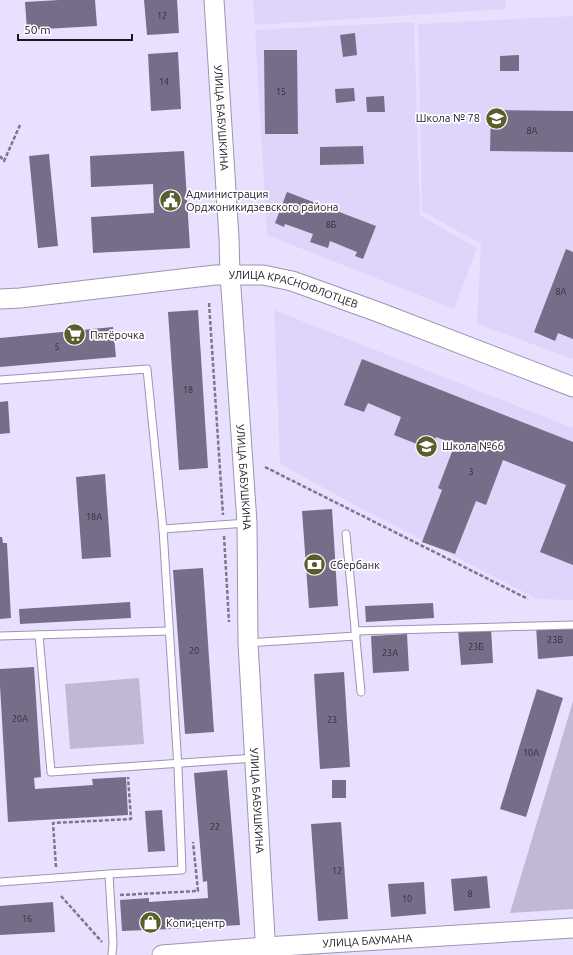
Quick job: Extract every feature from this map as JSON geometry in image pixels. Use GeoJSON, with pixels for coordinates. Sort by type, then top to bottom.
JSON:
{"type":"FeatureCollection","features":[{"type":"Feature","properties":{"kind":"street","name":"УЛИЦА БАБУШКИНА"},"geometry":{"type":"LineString","coordinates":[[214,0],[230,275],[247,524],[248,643],[266,951]]}},
{"type":"Feature","properties":{"kind":"street","name":"УЛИЦА КРАСНОФЛОТЦЕВ"},"geometry":{"type":"LineString","coordinates":[[0,299],[20,298],[215,275],[263,275],[292,281],[378,312],[573,387]]}},
{"type":"Feature","properties":{"kind":"street","name":"УЛИЦА БАУМАНА"},"geometry":{"type":"LineString","coordinates":[[162,955],[266,951],[573,928]]}},
{"type":"Feature","properties":{"kind":"lane"},"geometry":{"type":"LineString","coordinates":[[0,380],[147,369],[163,529],[182,870],[0,882]]}},
{"type":"Feature","properties":{"kind":"lane"},"geometry":{"type":"LineString","coordinates":[[163,529],[247,524]]}},
{"type":"Feature","properties":{"kind":"lane"},"geometry":{"type":"LineString","coordinates":[[346,534],[361,692]]}},
{"type":"Feature","properties":{"kind":"lane"},"geometry":{"type":"LineString","coordinates":[[248,643],[355,634],[573,625]]}},
{"type":"Feature","properties":{"kind":"lane"},"geometry":{"type":"LineString","coordinates":[[0,636],[168,631]]}},
{"type":"Feature","properties":{"kind":"lane"},"geometry":{"type":"LineString","coordinates":[[40,635],[51,772],[255,758]]}},
{"type":"Feature","properties":{"kind":"lane"},"geometry":{"type":"LineString","coordinates":[[109,874],[113,944],[112,955]]}},
{"type":"Feature","properties":{"kind":"path"},"geometry":{"type":"LineString","coordinates":[[0,156],[4,160],[20,125]]}},
{"type":"Feature","properties":{"kind":"path"},"geometry":{"type":"LineString","coordinates":[[209,303],[230,626]]}},
{"type":"Feature","properties":{"kind":"path"},"geometry":{"type":"LineString","coordinates":[[265,467],[528,599]]}},
{"type":"Feature","properties":{"kind":"path"},"geometry":{"type":"LineString","coordinates":[[56,878],[53,823],[131,819],[128,767]]}},
{"type":"Feature","properties":{"kind":"path"},"geometry":{"type":"LineString","coordinates":[[61,896],[103,944]]}},
{"type":"Feature","properties":{"kind":"shaded area"},"geometry":{"type":"Polygon","coordinates":[[[253,0],[505,0],[506,9],[255,25],[253,0]]]}},
{"type":"Feature","properties":{"kind":"shaded area","name":"Школа № 78"},"geometry":{"type":"Polygon","coordinates":[[[573,16],[573,359],[477,324],[481,244],[422,211],[418,24],[573,16]]]}},
{"type":"Feature","properties":{"kind":"shaded area"},"geometry":{"type":"Polygon","coordinates":[[[414,22],[420,215],[477,248],[454,309],[267,235],[255,30],[414,22]]]}},
{"type":"Feature","properties":{"kind":"shaded area","name":"Школа №66"},"geometry":{"type":"Polygon","coordinates":[[[274,310],[573,428],[573,600],[537,599],[355,505],[280,464],[274,310]]]}},
{"type":"Feature","properties":{"kind":"shaded area"},"geometry":{"type":"Polygon","coordinates":[[[139,678],[144,744],[70,749],[65,684],[139,678]]]}},
{"type":"Feature","properties":{"kind":"shaded area"},"geometry":{"type":"Polygon","coordinates":[[[573,701],[573,909],[510,913],[573,701]]]}},
{"type":"Feature","properties":{"kind":"building"},"geometry":{"type":"Polygon","coordinates":[[[95,0],[97,26],[27,30],[25,2],[95,0]]]}},
{"type":"Feature","properties":{"kind":"building"},"geometry":{"type":"Polygon","coordinates":[[[144,0],[177,0],[179,33],[147,35],[144,0]]]}},
{"type":"Feature","properties":{"kind":"building"},"geometry":{"type":"Polygon","coordinates":[[[355,33],[357,55],[343,57],[340,35],[355,33]]]}},
{"type":"Feature","properties":{"kind":"building"},"geometry":{"type":"Polygon","coordinates":[[[264,50],[297,50],[298,134],[265,134],[264,50]]]}},
{"type":"Feature","properties":{"kind":"building"},"geometry":{"type":"Polygon","coordinates":[[[178,52],[181,109],[151,111],[148,54],[178,52]]]}},
{"type":"Feature","properties":{"kind":"building"},"geometry":{"type":"Polygon","coordinates":[[[519,55],[519,71],[500,71],[500,56],[519,55]]]}},
{"type":"Feature","properties":{"kind":"building"},"geometry":{"type":"Polygon","coordinates":[[[354,88],[355,101],[336,103],[335,89],[354,88]]]}},
{"type":"Feature","properties":{"kind":"building"},"geometry":{"type":"Polygon","coordinates":[[[384,96],[385,112],[367,112],[366,97],[384,96]]]}},
{"type":"Feature","properties":{"kind":"building"},"geometry":{"type":"Polygon","coordinates":[[[491,110],[573,111],[573,152],[490,151],[491,110]]]}},
{"type":"Feature","properties":{"kind":"building"},"geometry":{"type":"Polygon","coordinates":[[[363,146],[364,164],[320,165],[320,147],[363,146]]]}},
{"type":"Feature","properties":{"kind":"building","name":"Администрация Орджоникидзевского района"},"geometry":{"type":"Polygon","coordinates":[[[184,151],[190,248],[93,253],[91,217],[154,213],[153,184],[91,187],[90,156],[184,151]]]}},
{"type":"Feature","properties":{"kind":"building"},"geometry":{"type":"Polygon","coordinates":[[[49,154],[58,246],[38,248],[29,156],[49,154]]]}},
{"type":"Feature","properties":{"kind":"building"},"geometry":{"type":"Polygon","coordinates":[[[287,192],[376,226],[363,259],[355,256],[357,252],[330,241],[328,248],[310,242],[313,234],[285,224],[284,227],[275,223],[287,192]]]}},
{"type":"Feature","properties":{"kind":"building"},"geometry":{"type":"Polygon","coordinates":[[[566,249],[573,252],[573,339],[558,333],[555,341],[534,332],[566,249]]]}},
{"type":"Feature","properties":{"kind":"building"},"geometry":{"type":"Polygon","coordinates":[[[198,310],[208,468],[179,470],[168,312],[198,310]]]}},
{"type":"Feature","properties":{"kind":"building"},"geometry":{"type":"Polygon","coordinates":[[[113,327],[116,357],[0,367],[0,338],[113,327]]]}},
{"type":"Feature","properties":{"kind":"building"},"geometry":{"type":"Polygon","coordinates":[[[362,359],[573,442],[573,565],[540,552],[566,485],[503,460],[486,505],[476,501],[455,554],[422,542],[442,490],[438,488],[455,444],[436,437],[432,450],[394,435],[401,417],[368,403],[364,412],[344,405],[362,359]]]}},
{"type":"Feature","properties":{"kind":"building"},"geometry":{"type":"Polygon","coordinates":[[[8,401],[10,433],[0,434],[0,402],[8,401]]]}},
{"type":"Feature","properties":{"kind":"building"},"geometry":{"type":"Polygon","coordinates":[[[105,474],[111,557],[82,559],[76,477],[105,474]]]}},
{"type":"Feature","properties":{"kind":"building"},"geometry":{"type":"Polygon","coordinates":[[[332,509],[338,606],[309,608],[302,511],[332,509]]]}},
{"type":"Feature","properties":{"kind":"building"},"geometry":{"type":"Polygon","coordinates":[[[0,537],[2,537],[3,543],[7,543],[11,618],[0,619],[0,537]]]}},
{"type":"Feature","properties":{"kind":"building"},"geometry":{"type":"Polygon","coordinates":[[[203,568],[214,732],[185,734],[173,570],[203,568]]]}},
{"type":"Feature","properties":{"kind":"building"},"geometry":{"type":"Polygon","coordinates":[[[130,602],[131,618],[20,624],[19,609],[130,602]]]}},
{"type":"Feature","properties":{"kind":"building"},"geometry":{"type":"Polygon","coordinates":[[[433,603],[434,618],[366,622],[365,606],[433,603]]]}},
{"type":"Feature","properties":{"kind":"building"},"geometry":{"type":"Polygon","coordinates":[[[573,622],[573,656],[538,659],[536,625],[573,622]]]}},
{"type":"Feature","properties":{"kind":"building"},"geometry":{"type":"Polygon","coordinates":[[[491,628],[493,663],[461,665],[458,630],[491,628]]]}},
{"type":"Feature","properties":{"kind":"building"},"geometry":{"type":"Polygon","coordinates":[[[407,634],[409,671],[373,673],[371,636],[407,634]]]}},
{"type":"Feature","properties":{"kind":"building"},"geometry":{"type":"Polygon","coordinates":[[[34,667],[41,777],[34,778],[35,789],[93,785],[92,779],[126,777],[128,815],[8,822],[0,669],[34,667]]]}},
{"type":"Feature","properties":{"kind":"building"},"geometry":{"type":"Polygon","coordinates":[[[344,672],[350,767],[320,769],[314,674],[344,672]]]}},
{"type":"Feature","properties":{"kind":"building"},"geometry":{"type":"Polygon","coordinates":[[[537,689],[563,698],[526,817],[500,809],[537,689]]]}},
{"type":"Feature","properties":{"kind":"building"},"geometry":{"type":"Polygon","coordinates":[[[227,770],[240,925],[122,931],[120,900],[149,898],[149,902],[208,898],[207,881],[203,882],[194,773],[227,770]]]}},
{"type":"Feature","properties":{"kind":"building"},"geometry":{"type":"Polygon","coordinates":[[[332,780],[346,780],[346,798],[332,798],[332,780]]]}},
{"type":"Feature","properties":{"kind":"building"},"geometry":{"type":"Polygon","coordinates":[[[162,810],[165,851],[148,852],[145,811],[162,810]]]}},
{"type":"Feature","properties":{"kind":"building"},"geometry":{"type":"Polygon","coordinates":[[[341,822],[348,919],[318,921],[311,824],[341,822]]]}},
{"type":"Feature","properties":{"kind":"building"},"geometry":{"type":"Polygon","coordinates":[[[487,876],[490,908],[454,911],[451,879],[487,876]]]}},
{"type":"Feature","properties":{"kind":"building"},"geometry":{"type":"Polygon","coordinates":[[[424,882],[426,914],[391,917],[388,884],[424,882]]]}},
{"type":"Feature","properties":{"kind":"building"},"geometry":{"type":"Polygon","coordinates":[[[53,902],[55,932],[0,935],[0,906],[53,902]]]}},
{"type":"Feature","properties":{"kind":"place","name":"Школа № 78"},"geometry":{"type":"Point","coordinates":[496,118]}},
{"type":"Feature","properties":{"kind":"place","name":"Администрация Орджоникидзевского района"},"geometry":{"type":"Point","coordinates":[170,200]}},
{"type":"Feature","properties":{"kind":"place","name":"Пятёрочка"},"geometry":{"type":"Point","coordinates":[74,335]}},
{"type":"Feature","properties":{"kind":"place","name":"Школа №66"},"geometry":{"type":"Point","coordinates":[426,446]}},
{"type":"Feature","properties":{"kind":"place","name":"Сбербанк"},"geometry":{"type":"Point","coordinates":[314,565]}},
{"type":"Feature","properties":{"kind":"place","name":"Копи-центр"},"geometry":{"type":"Point","coordinates":[150,923]}}]}
